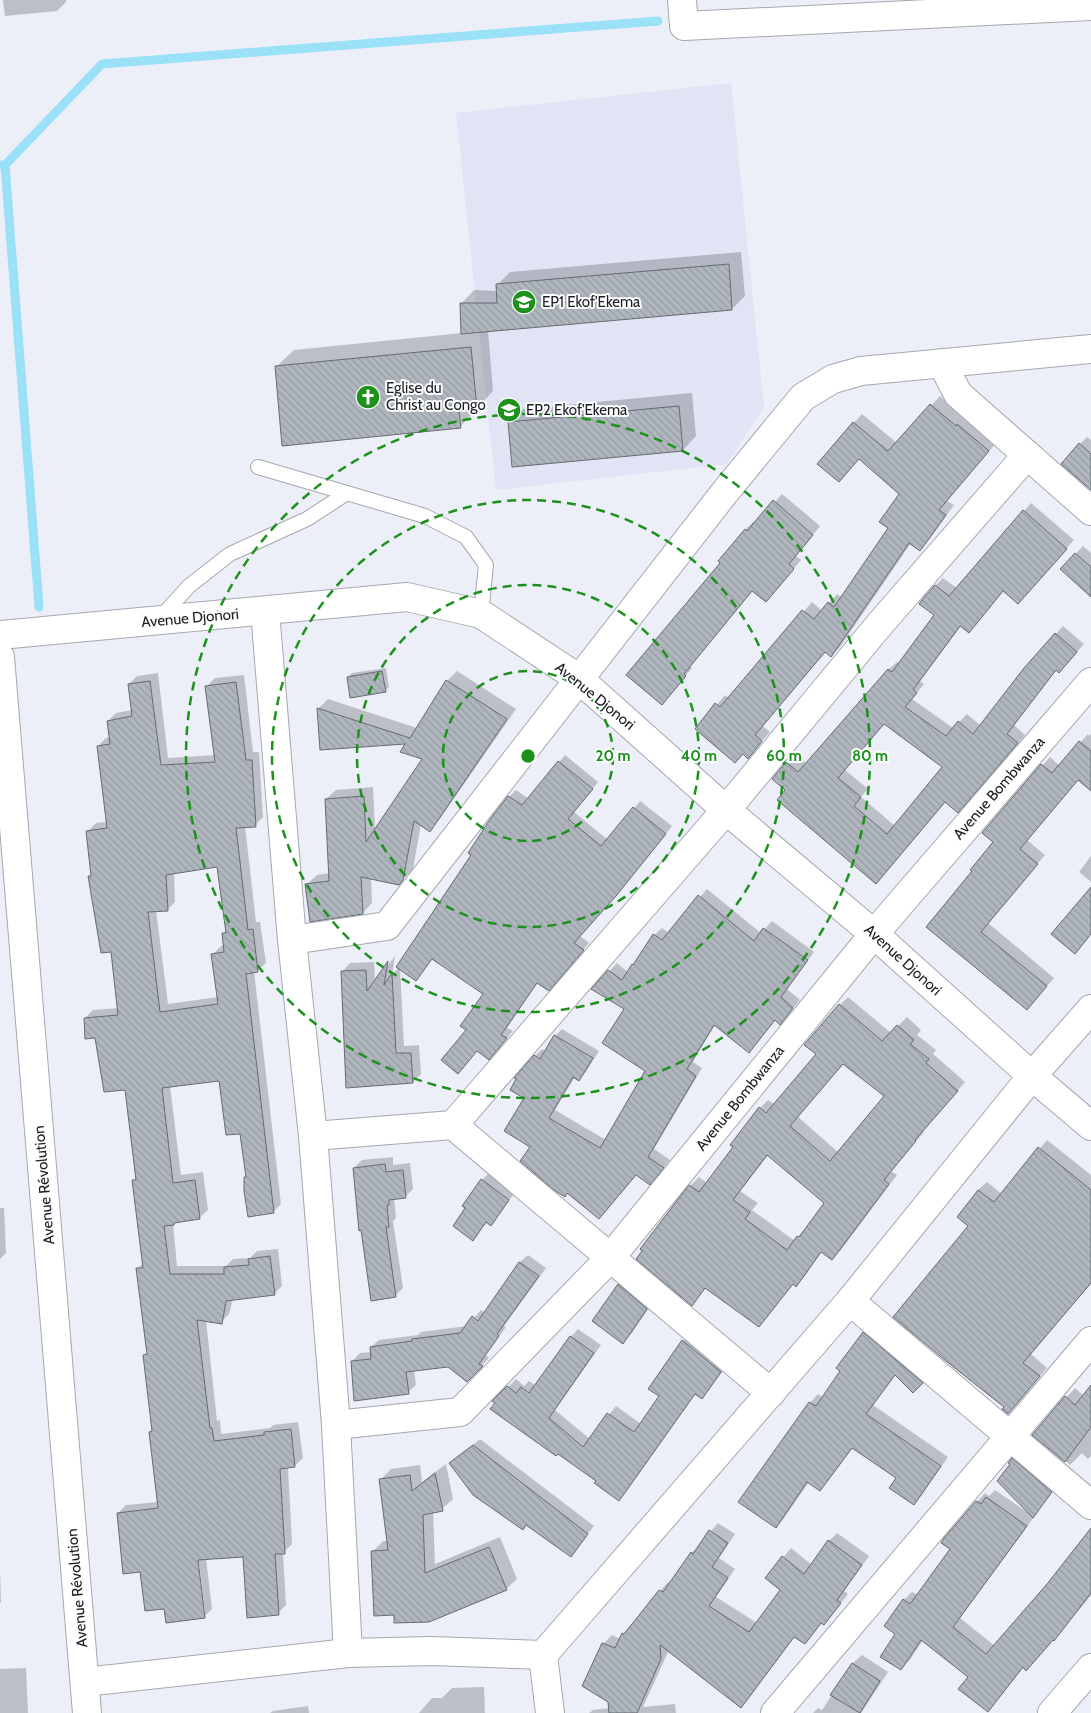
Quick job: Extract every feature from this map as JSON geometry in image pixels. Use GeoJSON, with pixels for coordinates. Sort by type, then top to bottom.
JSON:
{"type":"FeatureCollection","features":[{"type":"Feature","properties":{"kind":"street"},"geometry":{"type":"LineString","coordinates":[[682,0],[684,26],[1091,6]]}},
{"type":"Feature","properties":{"kind":"street"},"geometry":{"type":"LineString","coordinates":[[292,940],[386,926],[724,492],[803,398],[834,379],[861,371],[1091,349]]}},
{"type":"Feature","properties":{"kind":"street"},"geometry":{"type":"LineString","coordinates":[[942,363],[958,394],[1091,511]]}},
{"type":"Feature","properties":{"kind":"street"},"geometry":{"type":"LineString","coordinates":[[313,1136],[453,1125],[726,810],[880,624],[1027,455]]}},
{"type":"Feature","properties":{"kind":"street","name":"Avenue Djonori"},"geometry":{"type":"LineString","coordinates":[[0,634],[407,598],[481,614],[578,678],[726,810],[874,934],[1032,1076],[1091,1126]]}},
{"type":"Feature","properties":{"kind":"street"},"geometry":{"type":"LineString","coordinates":[[265,612],[292,940],[313,1136],[336,1425],[348,1652]]}},
{"type":"Feature","properties":{"kind":"street","name":"Avenue Révolution"},"geometry":{"type":"LineString","coordinates":[[0,657],[87,1713]]}},
{"type":"Feature","properties":{"kind":"street","name":"Avenue Bombwanza"},"geometry":{"type":"LineString","coordinates":[[336,1425],[460,1412],[610,1258],[874,934],[1091,682]]}},
{"type":"Feature","properties":{"kind":"street"},"geometry":{"type":"LineString","coordinates":[[550,1713],[543,1655],[850,1301],[1032,1076],[1091,1009]]}},
{"type":"Feature","properties":{"kind":"street"},"geometry":{"type":"LineString","coordinates":[[453,1125],[770,1394]]}},
{"type":"Feature","properties":{"kind":"street"},"geometry":{"type":"LineString","coordinates":[[850,1301],[1091,1505]]}},
{"type":"Feature","properties":{"kind":"street"},"geometry":{"type":"LineString","coordinates":[[775,1713],[1091,1341]]}},
{"type":"Feature","properties":{"kind":"street"},"geometry":{"type":"LineString","coordinates":[[85,1682],[348,1652],[432,1651],[543,1655]]}},
{"type":"Feature","properties":{"kind":"street"},"geometry":{"type":"LineString","coordinates":[[1052,1713],[1091,1668]]}},
{"type":"Feature","properties":{"kind":"lane"},"geometry":{"type":"LineString","coordinates":[[258,466],[425,516],[466,537],[486,565],[481,614]]}},
{"type":"Feature","properties":{"kind":"lane"},"geometry":{"type":"LineString","coordinates":[[158,620],[189,586],[230,554],[307,519],[347,493]]}},
{"type":"Feature","properties":{"kind":"shaded area"},"geometry":{"type":"Polygon","coordinates":[[[731,83],[764,407],[727,464],[496,490],[456,113],[731,83]]]}},
{"type":"Feature","properties":{"kind":"building"},"geometry":{"type":"Polygon","coordinates":[[[729,264],[732,310],[461,334],[460,303],[497,303],[496,284],[729,264]]]}},
{"type":"Feature","properties":{"kind":"building","name":"Eglise du Christ au Congo"},"geometry":{"type":"Polygon","coordinates":[[[471,347],[477,409],[459,411],[461,428],[282,446],[275,366],[471,347]]]}},
{"type":"Feature","properties":{"kind":"building"},"geometry":{"type":"Polygon","coordinates":[[[930,404],[989,451],[939,510],[946,515],[920,551],[909,543],[831,657],[825,652],[755,735],[762,741],[748,759],[743,754],[735,763],[695,729],[715,703],[720,707],[802,610],[814,619],[828,602],[834,607],[888,528],[879,522],[899,494],[859,459],[839,482],[817,464],[853,422],[888,451],[930,404]]]}},
{"type":"Feature","properties":{"kind":"building"},"geometry":{"type":"Polygon","coordinates":[[[679,406],[683,451],[512,467],[508,422],[679,406]]]}},
{"type":"Feature","properties":{"kind":"building"},"geometry":{"type":"Polygon","coordinates":[[[1079,443],[1091,454],[1091,490],[1061,464],[1079,443]]]}},
{"type":"Feature","properties":{"kind":"building"},"geometry":{"type":"Polygon","coordinates":[[[773,500],[813,535],[789,564],[794,569],[766,602],[752,591],[684,674],[686,676],[662,705],[626,675],[720,563],[718,561],[773,500]]]}},
{"type":"Feature","properties":{"kind":"building"},"geometry":{"type":"Polygon","coordinates":[[[1023,510],[1067,549],[1018,604],[1003,591],[969,633],[960,626],[913,690],[917,693],[905,707],[946,736],[958,721],[973,734],[1024,668],[1055,633],[1077,652],[1059,673],[1056,670],[1007,734],[1018,743],[958,813],[945,802],[876,884],[777,800],[785,790],[772,779],[786,762],[798,772],[888,669],[892,672],[934,615],[919,604],[935,585],[949,596],[1023,510]],[[884,724],[838,778],[861,797],[854,806],[887,834],[942,767],[884,724]]]}},
{"type":"Feature","properties":{"kind":"building"},"geometry":{"type":"Polygon","coordinates":[[[1075,553],[1091,567],[1091,597],[1060,569],[1075,553]]]}},
{"type":"Feature","properties":{"kind":"building"},"geometry":{"type":"Polygon","coordinates":[[[382,671],[386,692],[350,698],[347,677],[382,671]]]}},
{"type":"Feature","properties":{"kind":"building"},"geometry":{"type":"Polygon","coordinates":[[[446,680],[507,719],[430,832],[414,821],[403,880],[399,885],[361,877],[363,914],[310,922],[305,884],[329,881],[325,799],[364,796],[366,842],[422,759],[400,752],[405,744],[320,750],[317,708],[410,738],[446,680]]]}},
{"type":"Feature","properties":{"kind":"building"},"geometry":{"type":"Polygon","coordinates":[[[150,681],[161,765],[215,762],[205,686],[236,682],[246,760],[252,760],[256,827],[236,828],[248,930],[253,929],[258,972],[246,974],[274,1213],[248,1217],[244,1191],[244,1177],[246,1177],[240,1134],[226,1135],[219,1081],[162,1088],[173,1183],[195,1180],[200,1219],[164,1226],[170,1274],[224,1274],[224,1267],[249,1265],[248,1259],[270,1256],[275,1295],[226,1301],[222,1324],[197,1320],[210,1428],[212,1428],[214,1441],[264,1435],[264,1432],[291,1429],[295,1467],[280,1469],[285,1554],[275,1554],[279,1615],[247,1618],[243,1557],[198,1560],[205,1618],[166,1623],[164,1609],[145,1611],[140,1572],[123,1574],[117,1513],[158,1508],[149,1432],[152,1431],[143,1355],[147,1354],[136,1268],[143,1268],[132,1180],[136,1180],[125,1090],[104,1092],[95,1038],[85,1039],[84,1018],[118,1015],[111,952],[101,953],[88,876],[91,876],[86,831],[107,828],[97,746],[110,744],[107,721],[132,716],[128,684],[150,681]],[[217,867],[166,875],[168,911],[148,912],[160,1012],[218,1004],[211,954],[224,952],[222,933],[226,933],[217,867]]]}},
{"type":"Feature","properties":{"kind":"building"},"geometry":{"type":"Polygon","coordinates":[[[1079,741],[1091,751],[1091,791],[1078,780],[1020,849],[1038,864],[981,932],[1047,986],[1027,1010],[926,927],[993,842],[982,833],[1041,764],[1052,773],[1079,741]]]}},
{"type":"Feature","properties":{"kind":"building"},"geometry":{"type":"Polygon","coordinates":[[[558,761],[593,789],[568,819],[601,846],[633,807],[666,834],[616,896],[574,943],[584,950],[549,991],[537,983],[501,1035],[507,1038],[489,1060],[477,1051],[458,1074],[441,1060],[466,1030],[460,1026],[483,994],[432,959],[416,981],[396,967],[471,855],[468,853],[508,796],[522,805],[558,761]]]}},
{"type":"Feature","properties":{"kind":"building"},"geometry":{"type":"Polygon","coordinates":[[[1091,887],[1091,934],[1075,954],[1051,934],[1091,887]]]}},
{"type":"Feature","properties":{"kind":"building"},"geometry":{"type":"Polygon","coordinates":[[[698,895],[754,941],[763,928],[808,960],[781,997],[793,1008],[780,1025],[775,1020],[749,1053],[714,1025],[687,1069],[696,1076],[648,1157],[664,1168],[650,1185],[636,1175],[599,1219],[567,1193],[565,1197],[554,1190],[520,1161],[530,1147],[504,1131],[524,1098],[510,1090],[516,1079],[514,1078],[534,1055],[540,1059],[554,1035],[593,1058],[579,1081],[573,1077],[549,1118],[600,1148],[645,1071],[602,1043],[624,1009],[591,989],[608,970],[622,980],[653,934],[662,940],[698,895]]]}},
{"type":"Feature","properties":{"kind":"building"},"geometry":{"type":"Polygon","coordinates":[[[388,961],[384,985],[392,973],[396,1053],[411,1053],[413,1083],[346,1088],[341,971],[366,970],[367,991],[388,961]]]}},
{"type":"Feature","properties":{"kind":"building"},"geometry":{"type":"Polygon","coordinates":[[[839,1004],[882,1041],[897,1025],[914,1040],[910,1044],[929,1059],[926,1063],[958,1091],[915,1140],[884,1180],[889,1184],[832,1260],[821,1252],[796,1287],[793,1284],[759,1327],[705,1288],[692,1306],[636,1259],[642,1251],[640,1249],[689,1185],[699,1192],[733,1147],[730,1145],[759,1107],[766,1113],[816,1054],[804,1045],[839,1004]],[[843,1064],[790,1126],[830,1161],[884,1096],[843,1064]],[[767,1155],[733,1200],[750,1212],[745,1219],[787,1250],[824,1203],[767,1155]]]}},
{"type":"Feature","properties":{"kind":"building"},"geometry":{"type":"Polygon","coordinates":[[[1038,1147],[1091,1190],[1091,1283],[1023,1363],[1040,1376],[1008,1414],[1002,1409],[1004,1407],[893,1317],[968,1226],[957,1217],[978,1190],[994,1202],[1038,1147]]]}},
{"type":"Feature","properties":{"kind":"building"},"geometry":{"type":"Polygon","coordinates":[[[385,1164],[386,1172],[403,1170],[406,1198],[389,1200],[389,1205],[387,1206],[389,1227],[386,1227],[396,1297],[371,1301],[361,1230],[359,1231],[353,1168],[385,1164]]]}},
{"type":"Feature","properties":{"kind":"building"},"geometry":{"type":"Polygon","coordinates":[[[481,1179],[509,1200],[491,1226],[486,1222],[473,1241],[453,1226],[465,1208],[462,1206],[481,1179]]]}},
{"type":"Feature","properties":{"kind":"building"},"geometry":{"type":"Polygon","coordinates":[[[519,1262],[539,1276],[497,1334],[499,1336],[479,1364],[483,1366],[467,1382],[448,1367],[406,1372],[409,1394],[354,1401],[351,1361],[371,1359],[370,1347],[460,1333],[472,1316],[478,1321],[519,1262]]]}},
{"type":"Feature","properties":{"kind":"building"},"geometry":{"type":"Polygon","coordinates":[[[618,1284],[647,1309],[623,1344],[592,1321],[618,1284]]]}},
{"type":"Feature","properties":{"kind":"building"},"geometry":{"type":"Polygon","coordinates":[[[863,1332],[923,1383],[913,1393],[895,1375],[866,1414],[941,1466],[914,1505],[889,1488],[896,1478],[852,1448],[820,1491],[807,1482],[776,1528],[738,1502],[809,1402],[816,1406],[840,1371],[836,1368],[863,1332]]]}},
{"type":"Feature","properties":{"kind":"building"},"geometry":{"type":"Polygon","coordinates":[[[570,1336],[594,1353],[549,1418],[583,1447],[607,1413],[634,1432],[659,1396],[648,1389],[682,1340],[721,1372],[702,1399],[695,1394],[619,1501],[594,1483],[596,1481],[558,1454],[556,1456],[490,1409],[495,1403],[492,1401],[507,1386],[516,1393],[521,1387],[529,1393],[570,1336]]]}},
{"type":"Feature","properties":{"kind":"building"},"geometry":{"type":"Polygon","coordinates":[[[1091,1385],[1091,1427],[1065,1462],[1032,1435],[1065,1396],[1075,1405],[1091,1385]]]}},
{"type":"Feature","properties":{"kind":"building"},"geometry":{"type":"Polygon","coordinates":[[[473,1445],[588,1534],[571,1557],[526,1525],[523,1530],[473,1495],[449,1463],[473,1445]]]}},
{"type":"Feature","properties":{"kind":"building"},"geometry":{"type":"Polygon","coordinates":[[[1012,1458],[1052,1492],[1033,1518],[997,1481],[1010,1464],[1008,1463],[1012,1458]]]}},
{"type":"Feature","properties":{"kind":"building"},"geometry":{"type":"Polygon","coordinates":[[[435,1473],[443,1511],[423,1515],[425,1573],[489,1547],[507,1590],[429,1622],[394,1623],[394,1615],[374,1616],[371,1551],[388,1550],[379,1479],[410,1475],[412,1491],[435,1473]]]}},
{"type":"Feature","properties":{"kind":"building"},"geometry":{"type":"Polygon","coordinates":[[[986,1497],[1027,1526],[953,1627],[986,1654],[1047,1584],[1091,1528],[1091,1593],[1054,1641],[1026,1671],[1023,1667],[988,1712],[958,1689],[968,1677],[921,1640],[901,1670],[880,1657],[895,1634],[884,1626],[903,1599],[910,1604],[950,1549],[941,1543],[944,1538],[976,1501],[981,1504],[986,1497]]]}},
{"type":"Feature","properties":{"kind":"building"},"geometry":{"type":"Polygon","coordinates":[[[709,1530],[728,1543],[712,1567],[728,1578],[709,1606],[749,1632],[780,1590],[765,1578],[782,1556],[804,1574],[828,1540],[862,1565],[837,1600],[841,1603],[824,1625],[821,1623],[805,1644],[794,1637],[741,1708],[660,1645],[661,1659],[637,1713],[609,1713],[608,1702],[582,1686],[602,1643],[615,1648],[622,1633],[624,1634],[659,1590],[663,1592],[709,1530]]]}},
{"type":"Feature","properties":{"kind":"building"},"geometry":{"type":"Polygon","coordinates":[[[852,1663],[880,1681],[860,1713],[830,1695],[852,1663]]]}},
{"type":"Feature","properties":{"kind":"waterway"},"geometry":{"type":"LineString","coordinates":[[5,165],[102,64],[658,21]]}},
{"type":"Feature","properties":{"kind":"waterway"},"geometry":{"type":"LineString","coordinates":[[1,165],[5,165],[39,607]]}},
{"type":"Feature","properties":{"kind":"place","name":"EP1 Ekof'Ekema"},"geometry":{"type":"Point","coordinates":[524,302]}},
{"type":"Feature","properties":{"kind":"place","name":"Eglise du Christ au Congo"},"geometry":{"type":"Point","coordinates":[368,397]}},
{"type":"Feature","properties":{"kind":"place","name":"EP2 Ekof'Ekema"},"geometry":{"type":"Point","coordinates":[509,410]}}]}
